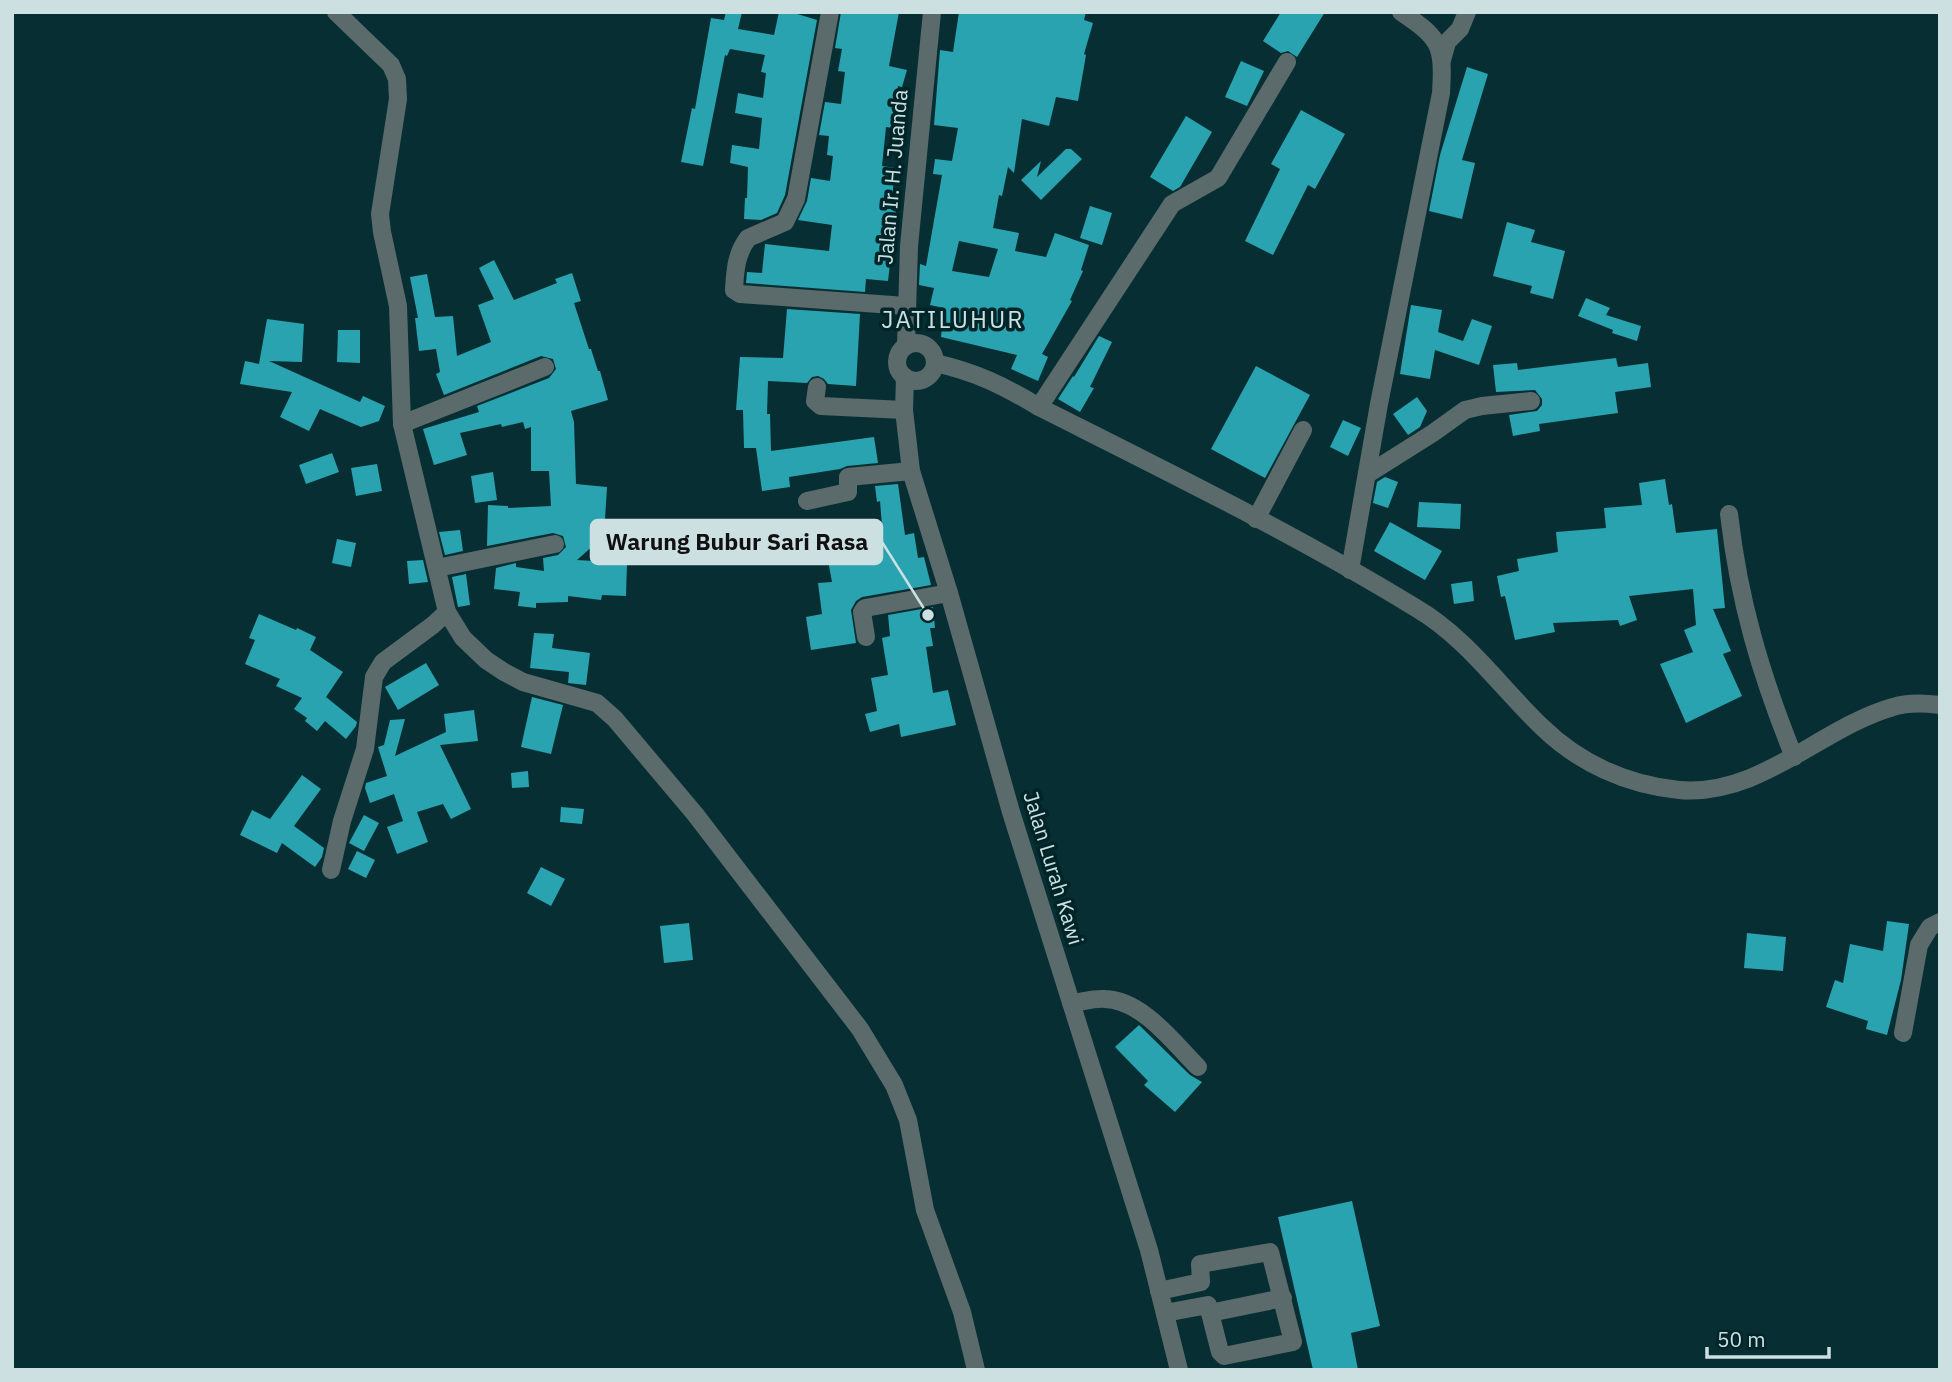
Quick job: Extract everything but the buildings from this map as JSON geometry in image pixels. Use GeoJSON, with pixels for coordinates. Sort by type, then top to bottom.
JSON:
{"type":"FeatureCollection","features":[{"type":"Feature","properties":{"kind":"street"},"geometry":{"type":"LineString","coordinates":[[336,12],[391,65],[397,79],[398,99],[380,214],[398,306],[402,424],[447,612],[463,638],[486,660],[504,672],[523,682],[585,698],[615,719],[695,814],[860,1029],[894,1086],[908,1120],[925,1210],[962,1312],[976,1370]]}},
{"type":"Feature","properties":{"kind":"street"},"geometry":{"type":"LineString","coordinates":[[830,12],[796,199],[785,222],[748,238],[744,243],[736,262],[734,290],[740,294],[906,306]]}},
{"type":"Feature","properties":{"kind":"street","name":"Jalan Ir. H. Juanda"},"geometry":{"type":"LineString","coordinates":[[906,346],[906,306],[916,163],[932,12]]}},
{"type":"Feature","properties":{"kind":"street"},"geometry":{"type":"LineString","coordinates":[[1401,12],[1428,30],[1435,38],[1442,64]]}},
{"type":"Feature","properties":{"kind":"street"},"geometry":{"type":"LineString","coordinates":[[1350,570],[1379,404],[1441,93],[1442,64],[1447,43],[1460,29],[1466,12]]}},
{"type":"Feature","properties":{"kind":"street"},"geometry":{"type":"LineString","coordinates":[[1039,407],[1172,204],[1218,178],[1287,62]]}},
{"type":"Feature","properties":{"kind":"street"},"geometry":{"type":"LineString","coordinates":[[916,343],[926,345],[933,353],[935,363],[932,372],[924,379],[915,380],[905,376],[900,370],[900,352],[906,346],[916,343]]}},
{"type":"Feature","properties":{"kind":"street"},"geometry":{"type":"LineString","coordinates":[[935,363],[979,374],[1256,519],[1418,608],[1439,623],[1493,673],[1543,728],[1588,762],[1612,774],[1660,788],[1705,788],[1743,780],[1894,706],[1940,705]]}},
{"type":"Feature","properties":{"kind":"street"},"geometry":{"type":"LineString","coordinates":[[402,424],[545,366]]}},
{"type":"Feature","properties":{"kind":"street","name":"Jalan Lurah Kawi"},"geometry":{"type":"LineString","coordinates":[[905,376],[904,410],[911,471],[949,593],[1011,812],[1160,1291],[1179,1370]]}},
{"type":"Feature","properties":{"kind":"street"},"geometry":{"type":"LineString","coordinates":[[817,387],[815,401],[821,406],[904,410]]}},
{"type":"Feature","properties":{"kind":"street"},"geometry":{"type":"LineString","coordinates":[[1368,474],[1465,410],[1531,401]]}},
{"type":"Feature","properties":{"kind":"street"},"geometry":{"type":"LineString","coordinates":[[1256,519],[1303,430]]}},
{"type":"Feature","properties":{"kind":"street"},"geometry":{"type":"LineString","coordinates":[[807,501],[848,492],[848,477],[911,471]]}},
{"type":"Feature","properties":{"kind":"street"},"geometry":{"type":"LineString","coordinates":[[1729,514],[1734,559],[1756,655],[1794,757]]}},
{"type":"Feature","properties":{"kind":"street"},"geometry":{"type":"LineString","coordinates":[[437,568],[555,544]]}},
{"type":"Feature","properties":{"kind":"street"},"geometry":{"type":"LineString","coordinates":[[866,637],[862,612],[869,607],[949,593]]}},
{"type":"Feature","properties":{"kind":"street"},"geometry":{"type":"LineString","coordinates":[[331,870],[342,821],[365,750],[374,677],[383,662],[447,612]]}},
{"type":"Feature","properties":{"kind":"street"},"geometry":{"type":"LineString","coordinates":[[1903,1033],[1919,945],[1930,927],[1940,922]]}},
{"type":"Feature","properties":{"kind":"street"},"geometry":{"type":"LineString","coordinates":[[1071,1003],[1104,999],[1123,1001],[1137,1008],[1198,1067]]}},
{"type":"Feature","properties":{"kind":"street"},"geometry":{"type":"LineString","coordinates":[[1268,1252],[1272,1254],[1294,1340],[1291,1344],[1224,1356],[1220,1353],[1201,1282],[1200,1264],[1268,1252]]}},
{"type":"Feature","properties":{"kind":"street"},"geometry":{"type":"LineString","coordinates":[[1160,1291],[1201,1282]]}},
{"type":"Feature","properties":{"kind":"street"},"geometry":{"type":"LineString","coordinates":[[1165,1312],[1209,1309],[1283,1298]]}},
{"type":"Feature","properties":{"kind":"place","name":"Warung Bubur Sari Rasa"},"geometry":{"type":"Point","coordinates":[928,615]}},
{"type":"Feature","properties":{"kind":"district","name":"JATILUHUR"},"geometry":{"type":"Point","coordinates":[953,320]}}]}
